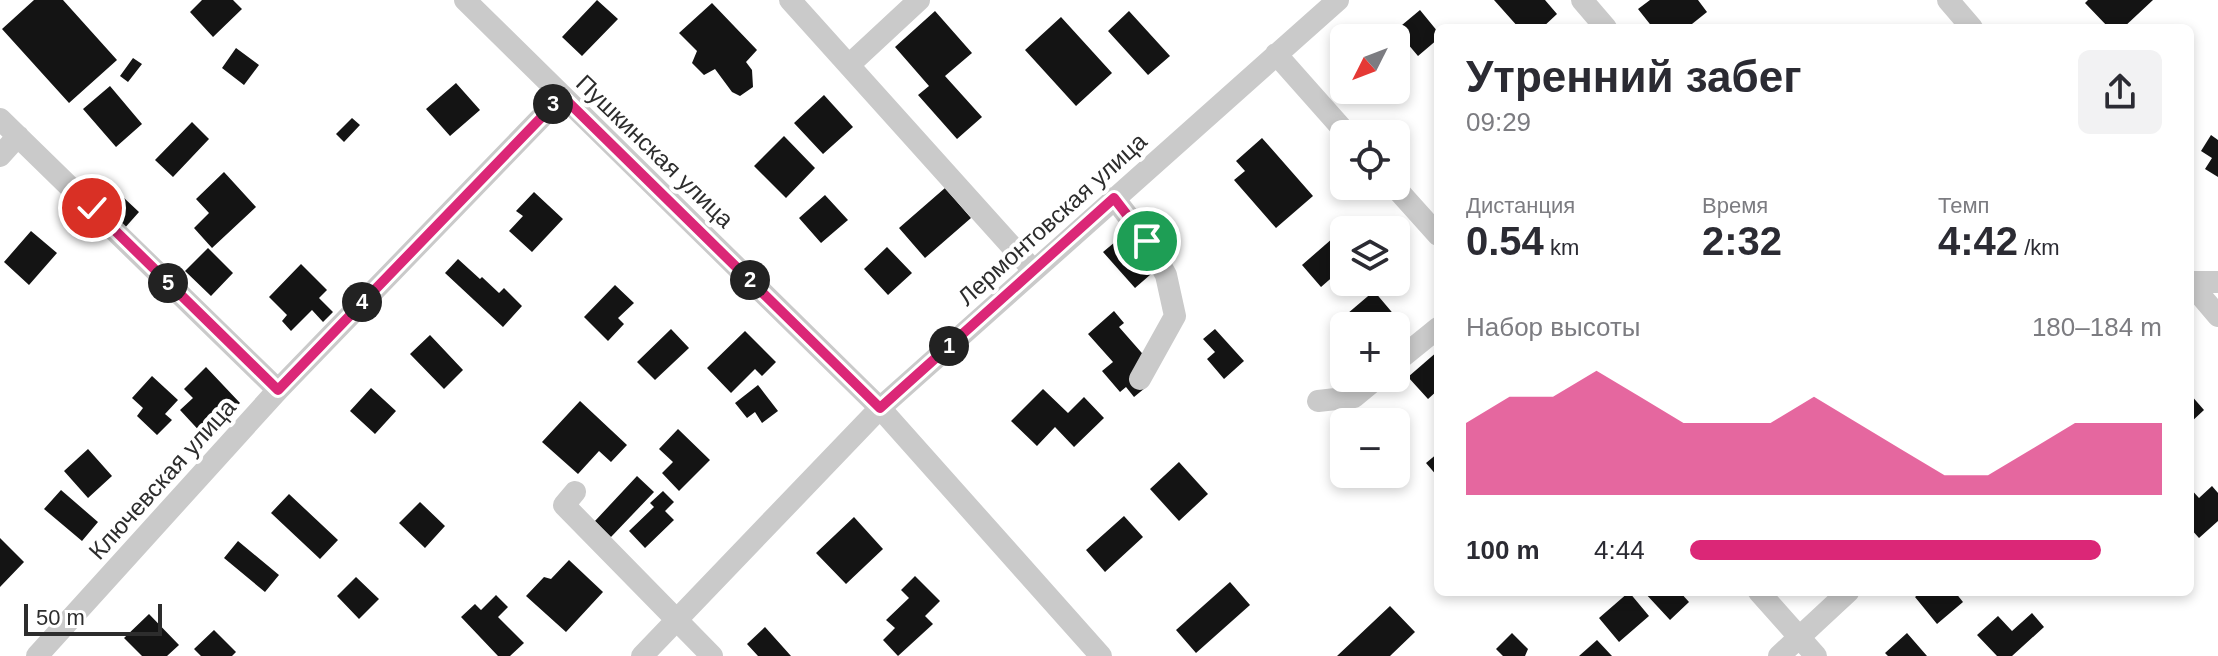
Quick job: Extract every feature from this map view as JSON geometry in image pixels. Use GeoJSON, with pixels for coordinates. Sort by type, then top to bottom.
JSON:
{"type":"FeatureCollection","features":[{"type":"Feature","properties":{"kind":"street","name":"Пушкинская улица"},"geometry":{"type":"LineString","coordinates":[[465,0],[880,408],[1101,656]]}},
{"type":"Feature","properties":{"kind":"street"},"geometry":{"type":"LineString","coordinates":[[790,0],[1033,270]]}},
{"type":"Feature","properties":{"kind":"street"},"geometry":{"type":"LineString","coordinates":[[849,65],[919,0]]}},
{"type":"Feature","properties":{"kind":"street","name":"Лермонтовская улица"},"geometry":{"type":"LineString","coordinates":[[642,656],[677,616],[880,408],[1338,0]]}},
{"type":"Feature","properties":{"kind":"street"},"geometry":{"type":"LineString","coordinates":[[1582,0],[1603,24]]}},
{"type":"Feature","properties":{"kind":"street"},"geometry":{"type":"LineString","coordinates":[[1948,0],[1969,24]]}},
{"type":"Feature","properties":{"kind":"street"},"geometry":{"type":"LineString","coordinates":[[1276,54],[1335,120]]}},
{"type":"Feature","properties":{"kind":"street","name":"Ключевская улица"},"geometry":{"type":"LineString","coordinates":[[37,656],[278,390],[562,96]]}},
{"type":"Feature","properties":{"kind":"street"},"geometry":{"type":"LineString","coordinates":[[0,119],[278,390]]}},
{"type":"Feature","properties":{"kind":"street"},"geometry":{"type":"LineString","coordinates":[[0,156],[18,136]]}},
{"type":"Feature","properties":{"kind":"street"},"geometry":{"type":"LineString","coordinates":[[1114,198],[1147,241],[1166,275],[1175,316],[1140,379]]}},
{"type":"Feature","properties":{"kind":"street"},"geometry":{"type":"LineString","coordinates":[[1407,200],[1434,231]]}},
{"type":"Feature","properties":{"kind":"street"},"geometry":{"type":"LineString","coordinates":[[2194,282],[2218,282]]}},
{"type":"Feature","properties":{"kind":"street"},"geometry":{"type":"LineString","coordinates":[[2194,287],[2218,316]]}},
{"type":"Feature","properties":{"kind":"street"},"geometry":{"type":"LineString","coordinates":[[1410,351],[1434,331]]}},
{"type":"Feature","properties":{"kind":"street"},"geometry":{"type":"LineString","coordinates":[[1318,401],[1354,397],[1360,392]]}},
{"type":"Feature","properties":{"kind":"street"},"geometry":{"type":"LineString","coordinates":[[575,492],[564,505],[677,616],[712,656]]}},
{"type":"Feature","properties":{"kind":"street"},"geometry":{"type":"LineString","coordinates":[[1763,596],[1816,656]]}},
{"type":"Feature","properties":{"kind":"street"},"geometry":{"type":"LineString","coordinates":[[1779,656],[1844,596]]}},
{"type":"Feature","properties":{"kind":"building"},"geometry":{"type":"Polygon","coordinates":[[[34,0],[63,0],[117,60],[69,103],[2,29],[34,0]]]}},
{"type":"Feature","properties":{"kind":"building"},"geometry":{"type":"Polygon","coordinates":[[[202,0],[233,0],[242,9],[213,37],[190,12],[202,0]]]}},
{"type":"Feature","properties":{"kind":"building"},"geometry":{"type":"Polygon","coordinates":[[[597,0],[618,19],[582,56],[562,37],[597,0]]]}},
{"type":"Feature","properties":{"kind":"building"},"geometry":{"type":"Polygon","coordinates":[[[1494,0],[1545,0],[1557,14],[1546,24],[1515,24],[1494,0]]]}},
{"type":"Feature","properties":{"kind":"building"},"geometry":{"type":"Polygon","coordinates":[[[1650,0],[1698,0],[1707,12],[1692,24],[1650,24],[1638,9],[1650,0]]]}},
{"type":"Feature","properties":{"kind":"building"},"geometry":{"type":"Polygon","coordinates":[[[2088,0],[2153,0],[2127,24],[2105,24],[2085,3],[2088,0]]]}},
{"type":"Feature","properties":{"kind":"building"},"geometry":{"type":"Polygon","coordinates":[[[712,3],[757,50],[746,62],[752,70],[753,87],[740,96],[732,92],[715,69],[704,75],[692,63],[697,51],[679,33],[712,3]]]}},
{"type":"Feature","properties":{"kind":"building"},"geometry":{"type":"Polygon","coordinates":[[[1420,10],[1434,27],[1434,42],[1418,56],[1410,47],[1410,24],[1403,24],[1420,10]]]}},
{"type":"Feature","properties":{"kind":"building"},"geometry":{"type":"Polygon","coordinates":[[[935,11],[972,53],[945,76],[982,117],[957,139],[918,95],[929,86],[895,47],[935,11]]]}},
{"type":"Feature","properties":{"kind":"building"},"geometry":{"type":"Polygon","coordinates":[[[1129,11],[1170,56],[1148,75],[1108,31],[1129,11]]]}},
{"type":"Feature","properties":{"kind":"building"},"geometry":{"type":"Polygon","coordinates":[[[1061,17],[1112,73],[1076,106],[1025,50],[1061,17]]]}},
{"type":"Feature","properties":{"kind":"building"},"geometry":{"type":"Polygon","coordinates":[[[236,48],[259,65],[244,85],[222,68],[236,48]]]}},
{"type":"Feature","properties":{"kind":"building"},"geometry":{"type":"Polygon","coordinates":[[[133,58],[142,64],[128,82],[120,76],[133,58]]]}},
{"type":"Feature","properties":{"kind":"building"},"geometry":{"type":"Polygon","coordinates":[[[456,83],[480,110],[450,136],[426,109],[456,83]]]}},
{"type":"Feature","properties":{"kind":"building"},"geometry":{"type":"Polygon","coordinates":[[[110,86],[142,124],[116,147],[83,109],[110,86]]]}},
{"type":"Feature","properties":{"kind":"building"},"geometry":{"type":"Polygon","coordinates":[[[824,95],[853,127],[823,154],[794,123],[824,95]]]}},
{"type":"Feature","properties":{"kind":"building"},"geometry":{"type":"Polygon","coordinates":[[[352,118],[360,125],[344,142],[336,134],[352,118]]]}},
{"type":"Feature","properties":{"kind":"building"},"geometry":{"type":"Polygon","coordinates":[[[192,122],[209,139],[173,177],[155,160],[192,122]]]}},
{"type":"Feature","properties":{"kind":"building"},"geometry":{"type":"Polygon","coordinates":[[[2211,135],[2218,140],[2218,177],[2205,169],[2212,158],[2201,151],[2211,135]]]}},
{"type":"Feature","properties":{"kind":"building"},"geometry":{"type":"Polygon","coordinates":[[[784,136],[815,168],[786,198],[754,166],[784,136]]]}},
{"type":"Feature","properties":{"kind":"building"},"geometry":{"type":"Polygon","coordinates":[[[1262,138],[1313,196],[1276,228],[1234,180],[1245,171],[1236,161],[1262,138]]]}},
{"type":"Feature","properties":{"kind":"building"},"geometry":{"type":"Polygon","coordinates":[[[224,172],[256,207],[212,248],[194,228],[209,213],[196,199],[224,172]]]}},
{"type":"Feature","properties":{"kind":"building"},"geometry":{"type":"Polygon","coordinates":[[[945,188],[971,218],[925,258],[899,228],[945,188]]]}},
{"type":"Feature","properties":{"kind":"building"},"geometry":{"type":"Polygon","coordinates":[[[534,192],[563,219],[532,252],[509,231],[523,216],[516,211],[534,192]]]}},
{"type":"Feature","properties":{"kind":"building"},"geometry":{"type":"Polygon","coordinates":[[[825,195],[848,220],[821,243],[799,218],[825,195]]]}},
{"type":"Feature","properties":{"kind":"building"},"geometry":{"type":"Polygon","coordinates":[[[124,198],[139,212],[123,230],[108,216],[124,198]]]}},
{"type":"Feature","properties":{"kind":"building"},"geometry":{"type":"Polygon","coordinates":[[[31,231],[57,253],[29,285],[4,262],[31,231]]]}},
{"type":"Feature","properties":{"kind":"building"},"geometry":{"type":"Polygon","coordinates":[[[1127,232],[1158,268],[1135,288],[1103,252],[1127,232]]]}},
{"type":"Feature","properties":{"kind":"building"},"geometry":{"type":"Polygon","coordinates":[[[1330,241],[1330,279],[1321,287],[1302,265],[1330,241]]]}},
{"type":"Feature","properties":{"kind":"building"},"geometry":{"type":"Polygon","coordinates":[[[887,247],[912,273],[888,295],[864,269],[887,247]]]}},
{"type":"Feature","properties":{"kind":"building"},"geometry":{"type":"Polygon","coordinates":[[[208,248],[233,273],[211,296],[185,271],[208,248]]]}},
{"type":"Feature","properties":{"kind":"building"},"geometry":{"type":"Polygon","coordinates":[[[458,259],[499,293],[504,288],[522,306],[503,327],[445,273],[458,259]]]}},
{"type":"Feature","properties":{"kind":"building"},"geometry":{"type":"Polygon","coordinates":[[[301,264],[327,290],[319,298],[333,312],[323,322],[312,310],[291,331],[282,321],[287,315],[269,297],[301,264]]]}},
{"type":"Feature","properties":{"kind":"building"},"geometry":{"type":"Polygon","coordinates":[[[615,285],[634,303],[618,318],[624,324],[608,341],[584,317],[615,285]]]}},
{"type":"Feature","properties":{"kind":"building"},"geometry":{"type":"Polygon","coordinates":[[[1368,296],[1378,296],[1392,312],[1349,312],[1368,296]]]}},
{"type":"Feature","properties":{"kind":"building"},"geometry":{"type":"Polygon","coordinates":[[[1114,311],[1124,323],[1119,327],[1148,360],[1145,388],[1134,397],[1126,387],[1120,392],[1102,371],[1113,362],[1088,334],[1114,311]]]}},
{"type":"Feature","properties":{"kind":"building"},"geometry":{"type":"Polygon","coordinates":[[[671,329],[689,348],[655,380],[637,362],[671,329]]]}},
{"type":"Feature","properties":{"kind":"building"},"geometry":{"type":"Polygon","coordinates":[[[1215,329],[1244,361],[1224,379],[1207,359],[1215,352],[1203,339],[1215,329]]]}},
{"type":"Feature","properties":{"kind":"building"},"geometry":{"type":"Polygon","coordinates":[[[745,331],[776,362],[762,376],[755,369],[731,393],[707,368],[745,331]]]}},
{"type":"Feature","properties":{"kind":"building"},"geometry":{"type":"Polygon","coordinates":[[[430,335],[463,370],[444,389],[410,354],[430,335]]]}},
{"type":"Feature","properties":{"kind":"building"},"geometry":{"type":"Polygon","coordinates":[[[1434,354],[1434,394],[1428,399],[1410,375],[1434,354]]]}},
{"type":"Feature","properties":{"kind":"building"},"geometry":{"type":"Polygon","coordinates":[[[206,367],[240,403],[205,437],[180,410],[193,398],[184,389],[206,367]]]}},
{"type":"Feature","properties":{"kind":"building"},"geometry":{"type":"Polygon","coordinates":[[[152,376],[178,400],[165,414],[172,420],[157,435],[137,416],[143,408],[132,398],[152,376]]]}},
{"type":"Feature","properties":{"kind":"building"},"geometry":{"type":"Polygon","coordinates":[[[758,385],[778,411],[762,423],[755,412],[747,418],[735,403],[758,385]]]}},
{"type":"Feature","properties":{"kind":"building"},"geometry":{"type":"Polygon","coordinates":[[[371,388],[396,411],[375,434],[350,411],[371,388]]]}},
{"type":"Feature","properties":{"kind":"building"},"geometry":{"type":"Polygon","coordinates":[[[1043,389],[1068,413],[1084,397],[1104,418],[1074,447],[1055,427],[1037,446],[1011,421],[1043,389]]]}},
{"type":"Feature","properties":{"kind":"building"},"geometry":{"type":"Polygon","coordinates":[[[2194,399],[2204,410],[2194,419],[2194,399]]]}},
{"type":"Feature","properties":{"kind":"building"},"geometry":{"type":"Polygon","coordinates":[[[580,401],[627,445],[611,462],[599,451],[578,474],[542,442],[580,401]]]}},
{"type":"Feature","properties":{"kind":"building"},"geometry":{"type":"Polygon","coordinates":[[[678,429],[710,460],[679,491],[662,473],[673,462],[659,449],[678,429]]]}},
{"type":"Feature","properties":{"kind":"building"},"geometry":{"type":"Polygon","coordinates":[[[88,449],[112,476],[88,498],[64,471],[88,449]]]}},
{"type":"Feature","properties":{"kind":"building"},"geometry":{"type":"Polygon","coordinates":[[[1434,456],[1434,472],[1426,463],[1434,456]]]}},
{"type":"Feature","properties":{"kind":"building"},"geometry":{"type":"Polygon","coordinates":[[[1179,462],[1208,494],[1179,521],[1150,489],[1179,462]]]}},
{"type":"Feature","properties":{"kind":"building"},"geometry":{"type":"Polygon","coordinates":[[[637,476],[654,492],[611,537],[595,521],[637,476]]]}},
{"type":"Feature","properties":{"kind":"building"},"geometry":{"type":"Polygon","coordinates":[[[2212,486],[2218,493],[2218,521],[2199,538],[2194,532],[2194,492],[2199,498],[2212,486]]]}},
{"type":"Feature","properties":{"kind":"building"},"geometry":{"type":"Polygon","coordinates":[[[61,490],[98,522],[82,541],[44,509],[61,490]]]}},
{"type":"Feature","properties":{"kind":"building"},"geometry":{"type":"Polygon","coordinates":[[[663,491],[674,502],[665,511],[674,520],[645,548],[629,531],[654,507],[650,503],[663,491]]]}},
{"type":"Feature","properties":{"kind":"building"},"geometry":{"type":"Polygon","coordinates":[[[289,494],[338,540],[320,559],[271,513],[289,494]]]}},
{"type":"Feature","properties":{"kind":"building"},"geometry":{"type":"Polygon","coordinates":[[[420,502],[445,526],[425,548],[399,523],[420,502]]]}},
{"type":"Feature","properties":{"kind":"building"},"geometry":{"type":"Polygon","coordinates":[[[1124,516],[1143,537],[1105,572],[1086,550],[1124,516]]]}},
{"type":"Feature","properties":{"kind":"building"},"geometry":{"type":"Polygon","coordinates":[[[854,517],[883,549],[846,584],[816,553],[854,517]]]}},
{"type":"Feature","properties":{"kind":"building"},"geometry":{"type":"Polygon","coordinates":[[[0,538],[24,562],[0,587],[0,538]]]}},
{"type":"Feature","properties":{"kind":"building"},"geometry":{"type":"Polygon","coordinates":[[[238,541],[279,575],[265,592],[224,558],[238,541]]]}},
{"type":"Feature","properties":{"kind":"building"},"geometry":{"type":"Polygon","coordinates":[[[569,560],[603,592],[566,632],[526,596],[544,577],[551,579],[569,560]]]}},
{"type":"Feature","properties":{"kind":"building"},"geometry":{"type":"Polygon","coordinates":[[[915,576],[940,601],[925,616],[933,624],[898,656],[883,640],[895,628],[886,620],[909,598],[901,590],[915,576]]]}},
{"type":"Feature","properties":{"kind":"building"},"geometry":{"type":"Polygon","coordinates":[[[356,577],[379,599],[359,619],[337,596],[356,577]]]}},
{"type":"Feature","properties":{"kind":"building"},"geometry":{"type":"Polygon","coordinates":[[[1230,582],[1250,605],[1196,653],[1176,630],[1230,582]]]}},
{"type":"Feature","properties":{"kind":"building"},"geometry":{"type":"Polygon","coordinates":[[[496,595],[508,607],[498,617],[524,643],[510,656],[498,656],[461,617],[475,604],[481,610],[496,595]]]}},
{"type":"Feature","properties":{"kind":"building"},"geometry":{"type":"Polygon","coordinates":[[[1624,596],[1632,596],[1649,616],[1619,642],[1599,618],[1624,596]]]}},
{"type":"Feature","properties":{"kind":"building"},"geometry":{"type":"Polygon","coordinates":[[[1648,596],[1684,596],[1689,602],[1670,620],[1648,596]]]}},
{"type":"Feature","properties":{"kind":"building"},"geometry":{"type":"Polygon","coordinates":[[[1958,596],[1963,602],[1937,624],[1915,597],[1958,596]]]}},
{"type":"Feature","properties":{"kind":"building"},"geometry":{"type":"Polygon","coordinates":[[[1390,606],[1415,632],[1390,656],[1337,656],[1390,606]]]}},
{"type":"Feature","properties":{"kind":"building"},"geometry":{"type":"Polygon","coordinates":[[[2032,613],[2044,627],[2012,656],[1997,656],[1977,635],[1998,616],[2012,631],[2032,613]]]}},
{"type":"Feature","properties":{"kind":"building"},"geometry":{"type":"Polygon","coordinates":[[[149,614],[179,645],[167,656],[142,656],[124,638],[149,614]]]}},
{"type":"Feature","properties":{"kind":"building"},"geometry":{"type":"Polygon","coordinates":[[[765,627],[791,656],[758,656],[747,644],[765,627]]]}},
{"type":"Feature","properties":{"kind":"building"},"geometry":{"type":"Polygon","coordinates":[[[214,630],[236,652],[232,656],[201,656],[194,649],[214,630]]]}},
{"type":"Feature","properties":{"kind":"building"},"geometry":{"type":"Polygon","coordinates":[[[1512,633],[1528,649],[1525,656],[1503,656],[1496,649],[1512,633]]]}},
{"type":"Feature","properties":{"kind":"building"},"geometry":{"type":"Polygon","coordinates":[[[1907,633],[1927,656],[1888,656],[1885,653],[1907,633]]]}},
{"type":"Feature","properties":{"kind":"building"},"geometry":{"type":"Polygon","coordinates":[[[1597,640],[1612,656],[1579,656],[1597,640]]]}},
{"type":"Feature","properties":{"kind":"route"},"geometry":{"type":"LineString","coordinates":[[92,208],[278,390],[562,96],[880,408],[1114,198],[1147,241]]}}]}
